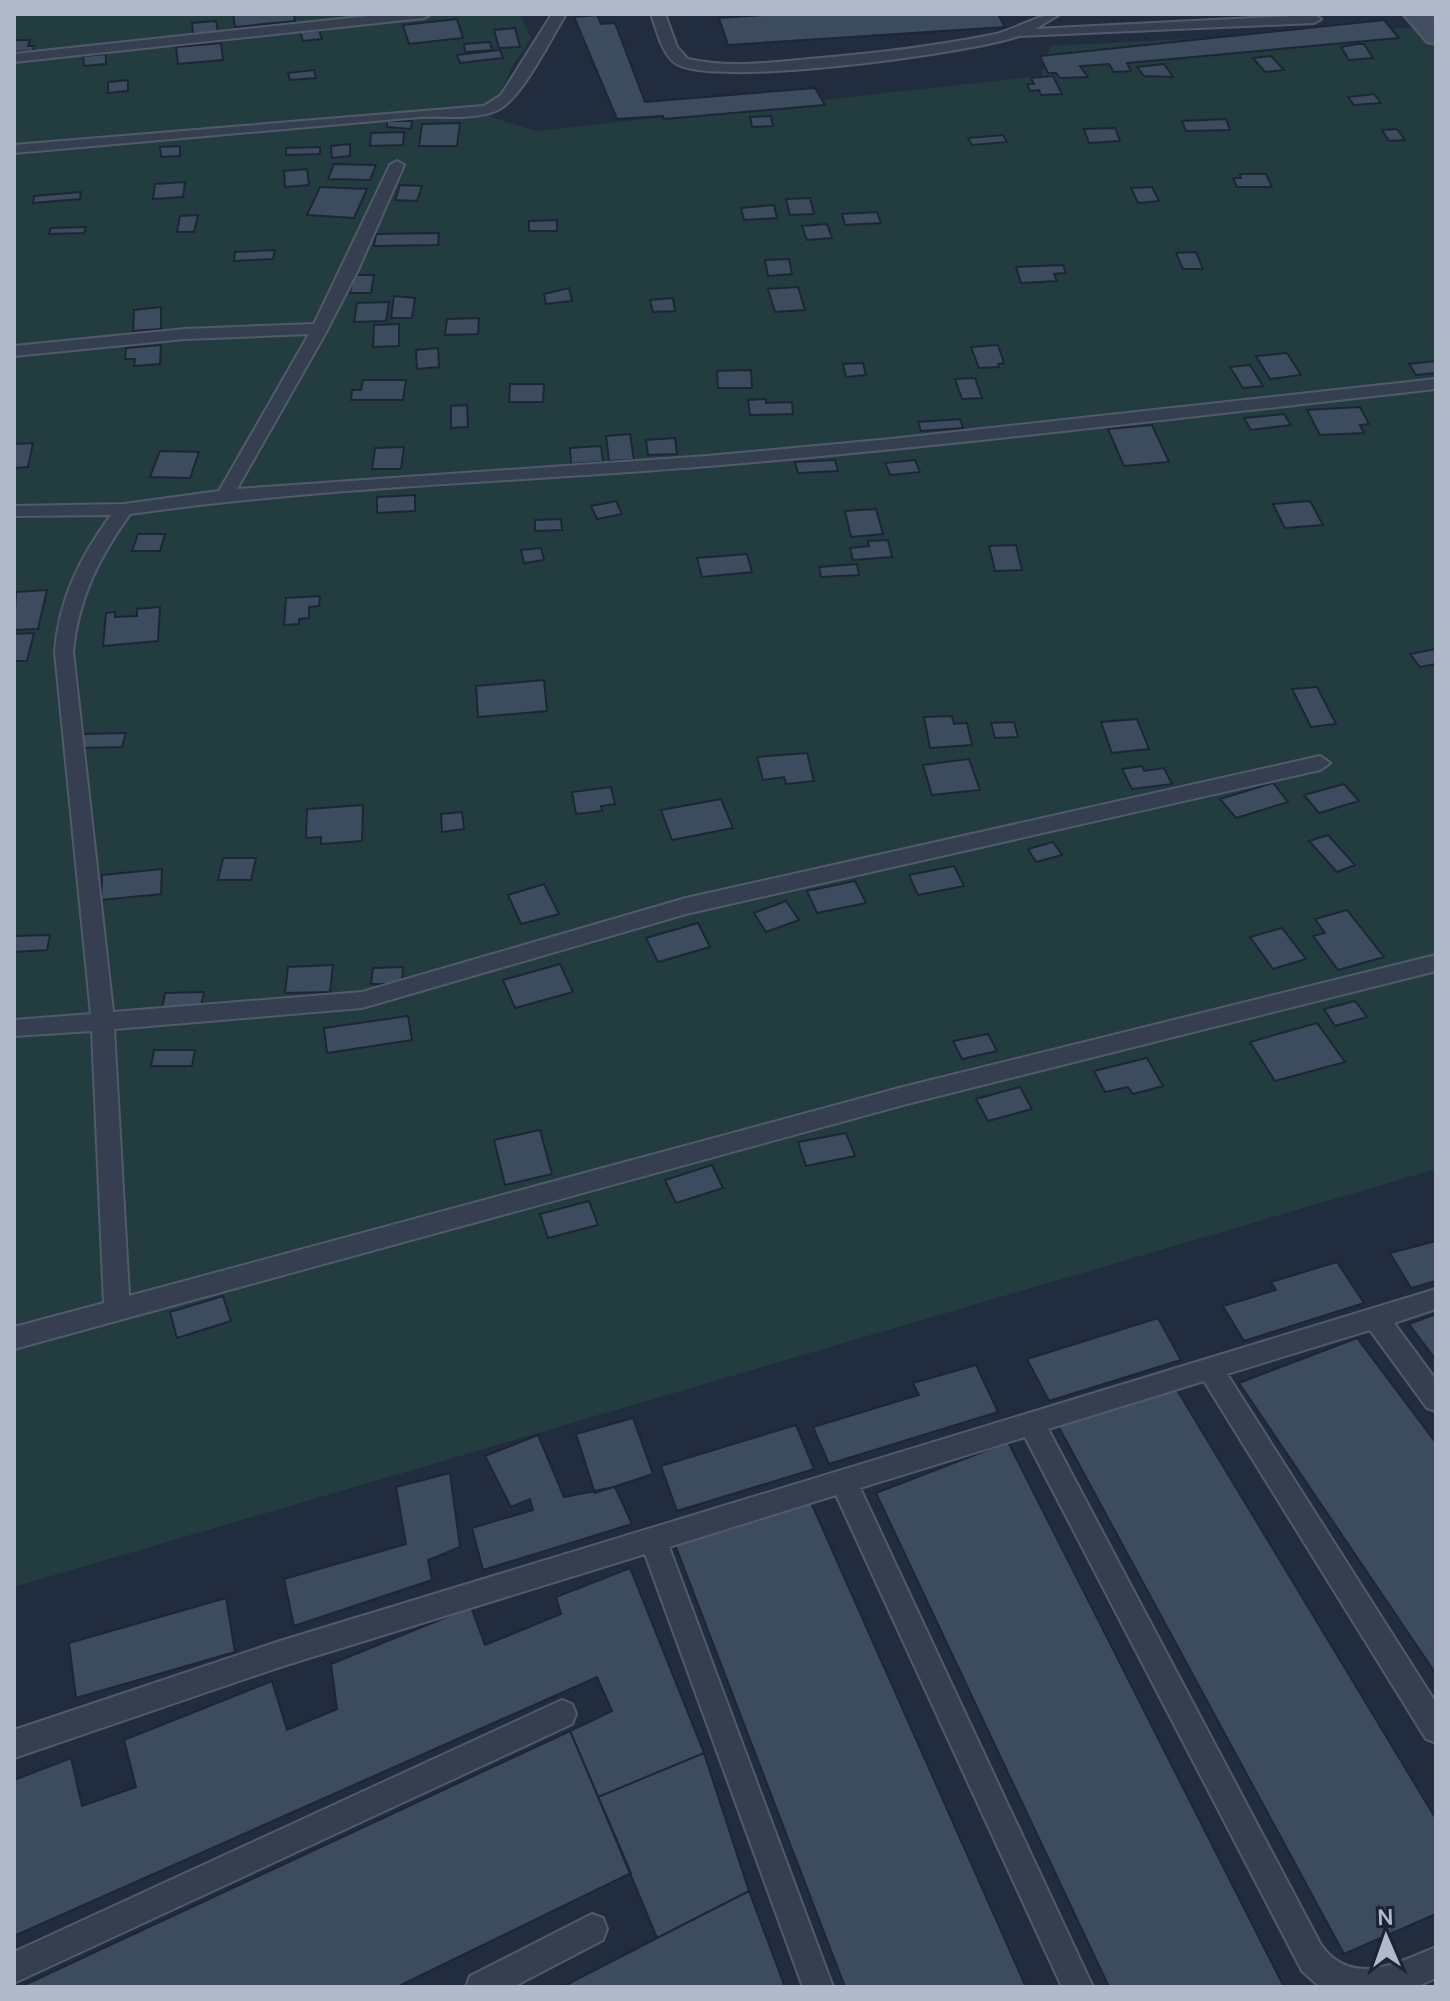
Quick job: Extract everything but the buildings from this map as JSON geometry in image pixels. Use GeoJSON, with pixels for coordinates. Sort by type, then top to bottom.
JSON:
{"type":"FeatureCollection","features":[{"type":"Feature","properties":{"kind":"street"},"geometry":{"type":"LineString","coordinates":[[1416,14],[1436,36]]}},
{"type":"Feature","properties":{"kind":"lane"},"geometry":{"type":"LineString","coordinates":[[14,58],[424,14]]}},
{"type":"Feature","properties":{"kind":"lane"},"geometry":{"type":"LineString","coordinates":[[14,149],[443,111],[487,111],[506,98],[559,14]]}},
{"type":"Feature","properties":{"kind":"lane"},"geometry":{"type":"LineString","coordinates":[[658,14],[674,54],[691,65],[740,67],[894,55],[1007,36],[1314,19]]}},
{"type":"Feature","properties":{"kind":"lane"},"geometry":{"type":"LineString","coordinates":[[1007,36],[1053,14]]}},
{"type":"Feature","properties":{"kind":"lane"},"geometry":{"type":"LineString","coordinates":[[225,495],[350,270],[397,165]]}},
{"type":"Feature","properties":{"kind":"lane"},"geometry":{"type":"LineString","coordinates":[[14,351],[185,334],[319,329]]}},
{"type":"Feature","properties":{"kind":"lane"},"geometry":{"type":"LineString","coordinates":[[14,511],[124,509],[225,495],[695,462],[880,445],[1436,384]]}},
{"type":"Feature","properties":{"kind":"lane"},"geometry":{"type":"LineString","coordinates":[[117,1311],[103,1022],[64,652],[65,628],[92,551],[124,509]]}},
{"type":"Feature","properties":{"kind":"lane"},"geometry":{"type":"LineString","coordinates":[[14,1028],[362,1000],[686,906],[1320,763]]}},
{"type":"Feature","properties":{"kind":"lane"},"geometry":{"type":"LineString","coordinates":[[14,1338],[903,1096],[1436,963]]}},
{"type":"Feature","properties":{"kind":"lane"},"geometry":{"type":"LineString","coordinates":[[14,1744],[280,1654],[1436,1299]]}},
{"type":"Feature","properties":{"kind":"lane"},"geometry":{"type":"LineString","coordinates":[[1376,1318],[1436,1400]]}},
{"type":"Feature","properties":{"kind":"lane"},"geometry":{"type":"LineString","coordinates":[[1209,1367],[1436,1729]]}},
{"type":"Feature","properties":{"kind":"lane"},"geometry":{"type":"LineString","coordinates":[[1031,1422],[1298,1935],[1318,1966],[1339,1981],[1367,1986],[1393,1983],[1436,1962]]}},
{"type":"Feature","properties":{"kind":"lane"},"geometry":{"type":"LineString","coordinates":[[843,1481],[1078,1987]]}},
{"type":"Feature","properties":{"kind":"lane"},"geometry":{"type":"LineString","coordinates":[[653,1539],[818,1987]]}},
{"type":"Feature","properties":{"kind":"lane"},"geometry":{"type":"LineString","coordinates":[[14,1968],[562,1714]]}},
{"type":"Feature","properties":{"kind":"lane"},"geometry":{"type":"LineString","coordinates":[[481,1987],[592,1929]]}},
{"type":"Feature","properties":{"kind":"green space"},"geometry":{"type":"Polygon","coordinates":[[[14,14],[515,14],[521,16],[531,38],[510,70],[491,117],[536,131],[1041,76],[1050,46],[1428,27],[1436,36],[1436,1169],[14,1587],[14,14]]]}}]}
